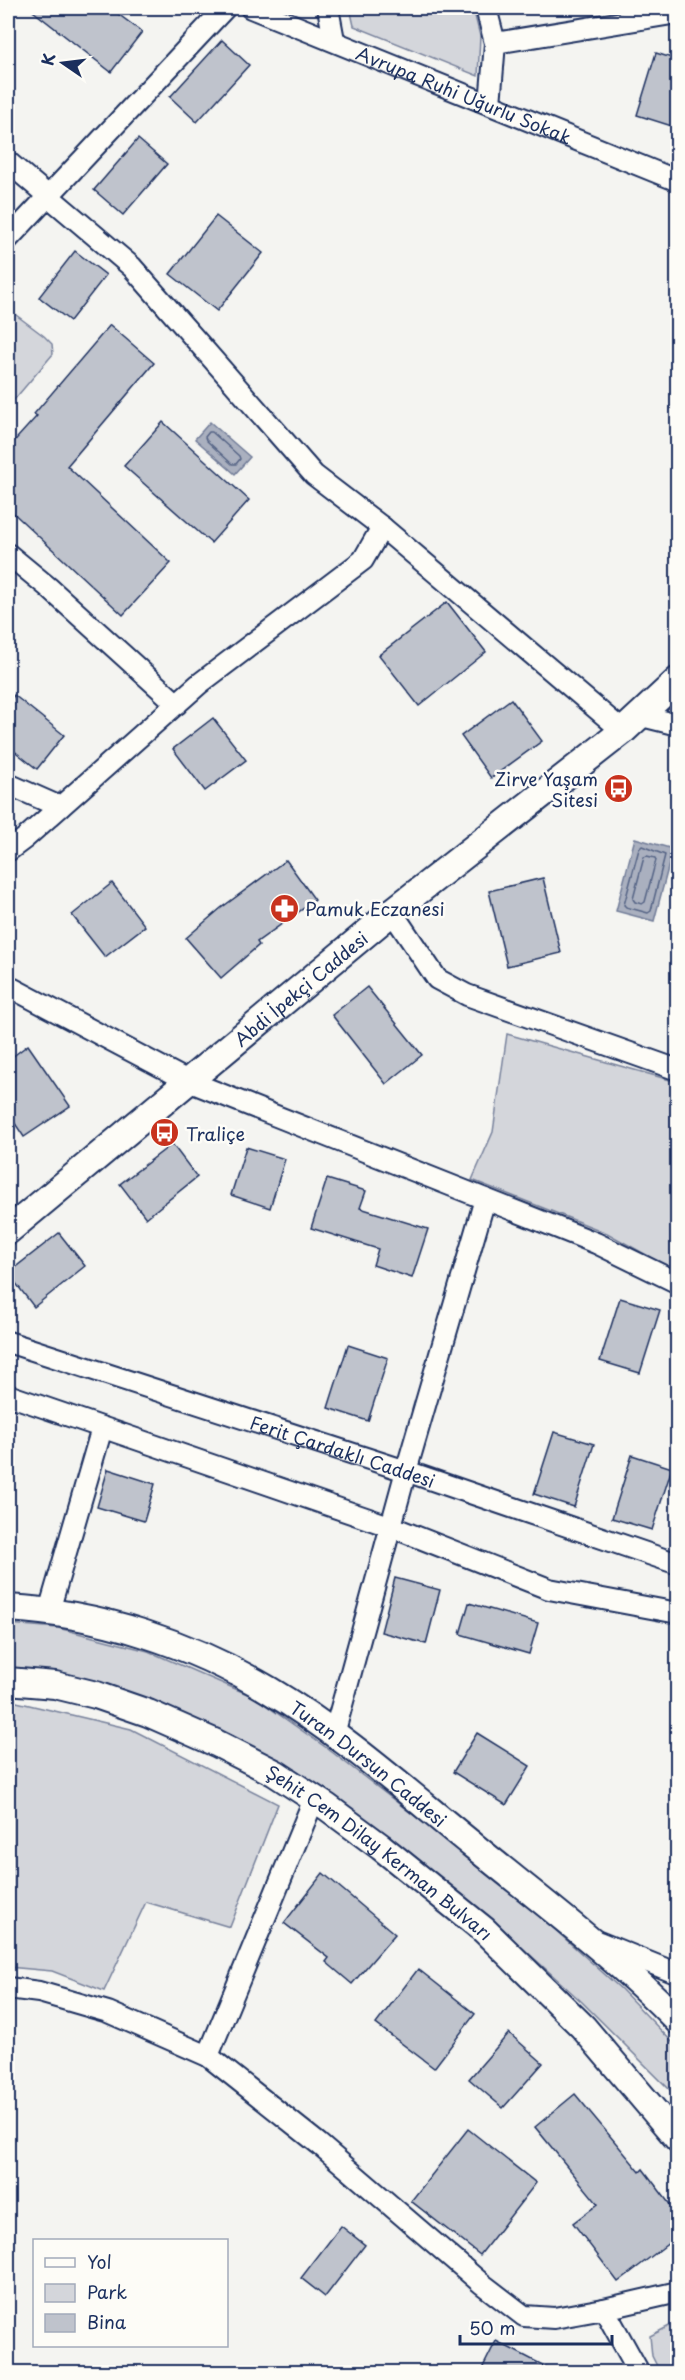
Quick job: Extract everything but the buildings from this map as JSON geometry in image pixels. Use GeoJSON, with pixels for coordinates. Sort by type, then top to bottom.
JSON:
{"type":"FeatureCollection","features":[{"type":"Feature","properties":{"kind":"main road","name":"Abdi İpekçi Caddesi"},"geometry":{"type":"LineString","coordinates":[[8,1231],[392,912],[633,723],[678,680]]}},
{"type":"Feature","properties":{"kind":"main road","name":"Turan Dursun Caddesi"},"geometry":{"type":"LineString","coordinates":[[8,1608],[49,1611],[151,1636],[207,1658],[269,1690],[333,1734],[587,1936],[678,2021]]}},
{"type":"Feature","properties":{"kind":"main road","name":"Şehit Cem Dilay Kerman Bulvarı"},"geometry":{"type":"LineString","coordinates":[[8,1681],[55,1685],[96,1695],[148,1713],[216,1743],[275,1773],[314,1799],[381,1847],[484,1930],[583,2027],[678,2139]]}},
{"type":"Feature","properties":{"kind":"street"},"geometry":{"type":"LineString","coordinates":[[8,239],[225,8]]}},
{"type":"Feature","properties":{"kind":"street","name":"Avrupa Ruhi Uğurlu Sokak"},"geometry":{"type":"LineString","coordinates":[[251,8],[678,181]]}},
{"type":"Feature","properties":{"kind":"street"},"geometry":{"type":"LineString","coordinates":[[328,8],[334,40]]}},
{"type":"Feature","properties":{"kind":"street"},"geometry":{"type":"LineString","coordinates":[[486,8],[495,43],[490,104]]}},
{"type":"Feature","properties":{"kind":"street"},"geometry":{"type":"LineString","coordinates":[[495,43],[678,13]]}},
{"type":"Feature","properties":{"kind":"street"},"geometry":{"type":"LineString","coordinates":[[8,162],[132,267],[314,475],[633,723],[678,725]]}},
{"type":"Feature","properties":{"kind":"street"},"geometry":{"type":"LineString","coordinates":[[8,850],[24,839],[199,684],[363,560],[382,527]]}},
{"type":"Feature","properties":{"kind":"street"},"geometry":{"type":"LineString","coordinates":[[8,554],[48,587],[177,704]]}},
{"type":"Feature","properties":{"kind":"street"},"geometry":{"type":"LineString","coordinates":[[8,784],[60,807]]}},
{"type":"Feature","properties":{"kind":"street"},"geometry":{"type":"LineString","coordinates":[[392,912],[438,979],[467,995],[678,1070]]}},
{"type":"Feature","properties":{"kind":"street"},"geometry":{"type":"LineString","coordinates":[[8,986],[188,1081],[596,1243],[678,1283]]}},
{"type":"Feature","properties":{"kind":"street"},"geometry":{"type":"LineString","coordinates":[[333,1734],[485,1199]]}},
{"type":"Feature","properties":{"kind":"street","name":"Ferit Çardaklı Caddesi"},"geometry":{"type":"LineString","coordinates":[[8,1342],[677,1561]]}},
{"type":"Feature","properties":{"kind":"street"},"geometry":{"type":"LineString","coordinates":[[8,1395],[392,1527],[549,1589],[678,1613]]}},
{"type":"Feature","properties":{"kind":"street"},"geometry":{"type":"LineString","coordinates":[[49,1611],[102,1428]]}},
{"type":"Feature","properties":{"kind":"street"},"geometry":{"type":"LineString","coordinates":[[208,2056],[314,1799]]}},
{"type":"Feature","properties":{"kind":"street"},"geometry":{"type":"LineString","coordinates":[[587,1936],[678,1974]]}},
{"type":"Feature","properties":{"kind":"street"},"geometry":{"type":"LineString","coordinates":[[8,1988],[39,1992],[108,2012],[208,2056],[319,2144],[481,2283],[524,2316],[554,2318],[678,2292]]}},
{"type":"Feature","properties":{"kind":"street"},"geometry":{"type":"LineString","coordinates":[[604,2309],[639,2373]]}},
{"type":"Feature","properties":{"kind":"green space"},"geometry":{"type":"Polygon","coordinates":[[[350,8],[473,8],[480,36],[478,76],[354,26],[350,8]]]}},
{"type":"Feature","properties":{"kind":"green space"},"geometry":{"type":"Polygon","coordinates":[[[8,309],[52,344],[53,354],[8,407],[8,309]]]}},
{"type":"Feature","properties":{"kind":"green space"},"geometry":{"type":"Polygon","coordinates":[[[507,1034],[670,1080],[678,1087],[677,1272],[607,1233],[472,1180],[493,1132],[507,1034]]]}},
{"type":"Feature","properties":{"kind":"green space"},"geometry":{"type":"Polygon","coordinates":[[[8,1624],[58,1628],[148,1651],[254,1697],[328,1749],[513,1892],[621,1989],[677,2047],[677,2101],[670,2090],[582,2002],[492,1920],[307,1783],[8,1669],[8,1624]]]}},
{"type":"Feature","properties":{"kind":"green space"},"geometry":{"type":"Polygon","coordinates":[[[8,1700],[131,1729],[278,1804],[230,1927],[146,1902],[104,1991],[52,1971],[8,1967],[8,1700]]]}},
{"type":"Feature","properties":{"kind":"green space"},"geometry":{"type":"Polygon","coordinates":[[[677,2322],[677,2372],[660,2372],[652,2356],[650,2336],[677,2322]]]}},
{"type":"Feature","properties":{"kind":"water"},"geometry":{"type":"Polygon","coordinates":[[[210,422],[250,457],[235,474],[195,439],[210,422]]]}},
{"type":"Feature","properties":{"kind":"water"},"geometry":{"type":"Polygon","coordinates":[[[635,838],[673,849],[654,921],[616,911],[635,838]]]}},
{"type":"Feature","properties":{"kind":"place","name":"Zirve Yaşam Sitesi"},"geometry":{"type":"Point","coordinates":[619,788]}},
{"type":"Feature","properties":{"kind":"place","name":"Pamuk Eczanesi"},"geometry":{"type":"Point","coordinates":[284,908]}},
{"type":"Feature","properties":{"kind":"place","name":"Traliçe"},"geometry":{"type":"Point","coordinates":[165,1133]}}]}
